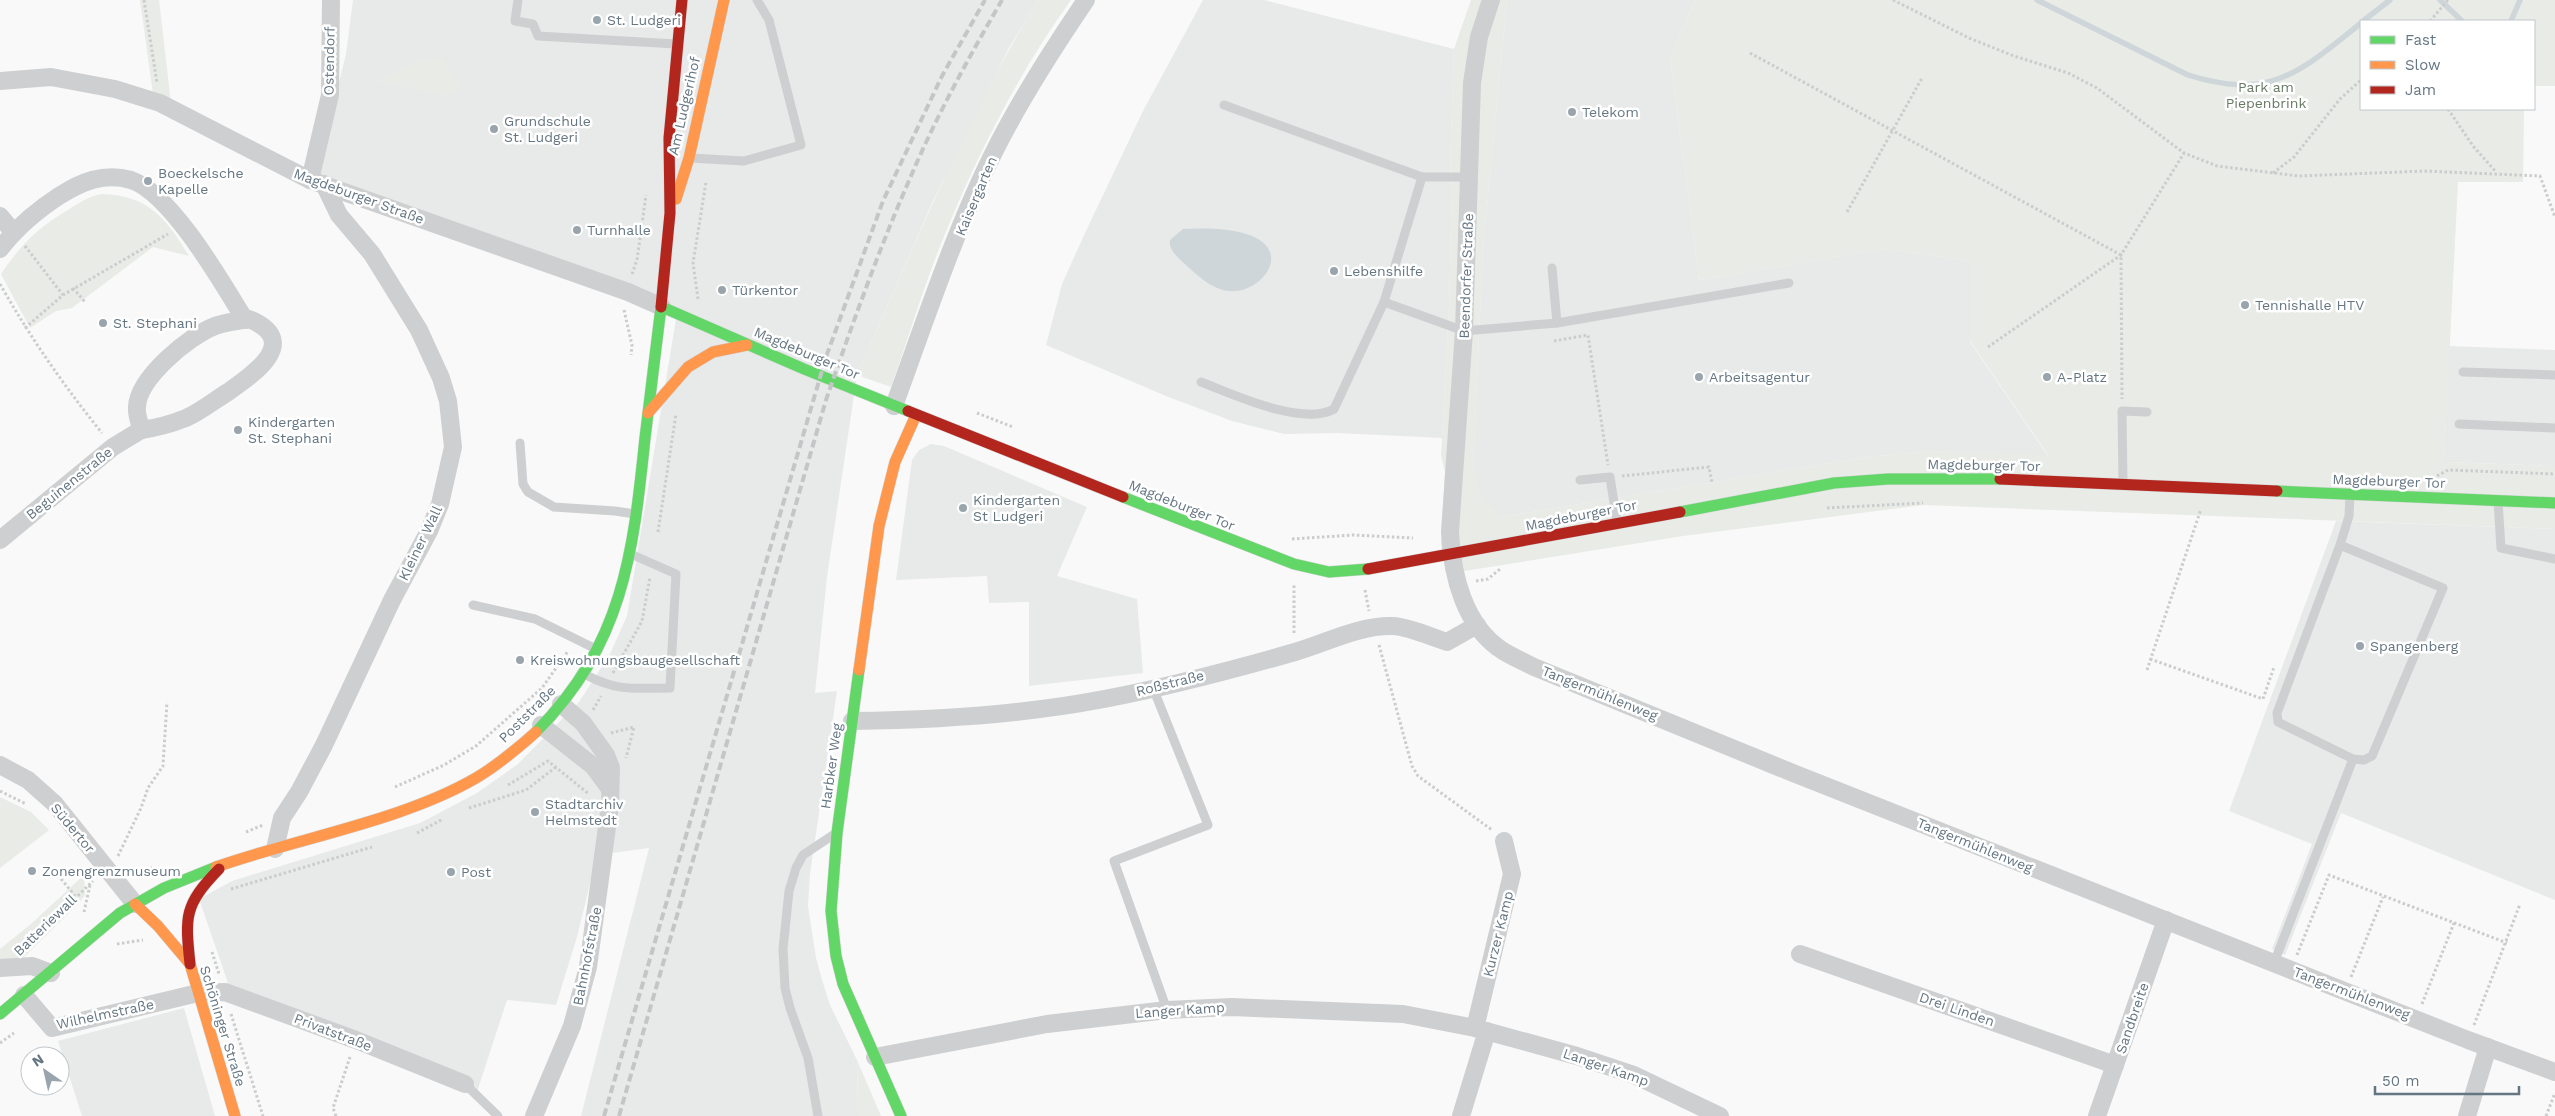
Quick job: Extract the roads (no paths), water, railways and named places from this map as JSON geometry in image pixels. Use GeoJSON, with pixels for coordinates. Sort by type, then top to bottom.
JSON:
{"type":"FeatureCollection","features":[{"type":"Feature","properties":{"kind":"main road","name":"Am Ludgerihof"},"geometry":{"type":"LineString","coordinates":[[662,307],[670,218],[668,160],[682,0]]}},
{"type":"Feature","properties":{"kind":"main road","name":"Am Ludgerihof"},"geometry":{"type":"LineString","coordinates":[[670,218],[689,158],[724,0]]}},
{"type":"Feature","properties":{"kind":"main road","name":"Magdeburger Tor"},"geometry":{"type":"LineString","coordinates":[[662,307],[747,345],[916,415],[1294,564],[1329,572],[1363,570],[1451,555],[1834,484],[1888,479],[1988,479],[2555,503]]}},
{"type":"Feature","properties":{"kind":"main road","name":"Poststraße"},"geometry":{"type":"LineString","coordinates":[[135,904],[162,888],[222,865],[350,826],[453,789],[498,762],[541,725],[561,704],[598,650],[621,594],[637,514],[662,307]]}},
{"type":"Feature","properties":{"kind":"main road"},"geometry":{"type":"LineString","coordinates":[[648,413],[688,367],[713,352],[747,345]]}},
{"type":"Feature","properties":{"kind":"main road","name":"Harbker Weg"},"geometry":{"type":"LineString","coordinates":[[901,1116],[843,984],[836,956],[831,911],[837,832],[879,526],[895,462],[916,415]]}},
{"type":"Feature","properties":{"kind":"main road"},"geometry":{"type":"LineString","coordinates":[[190,964],[186,912],[201,886],[222,865]]}},
{"type":"Feature","properties":{"kind":"main road"},"geometry":{"type":"LineString","coordinates":[[0,1014],[101,928],[135,904]]}},
{"type":"Feature","properties":{"kind":"main road","name":"Schöninger Straße"},"geometry":{"type":"LineString","coordinates":[[135,904],[158,926],[190,964],[235,1116]]}},
{"type":"Feature","properties":{"kind":"street","name":"Ostendorf"},"geometry":{"type":"LineString","coordinates":[[317,182],[330,95],[331,0]]}},
{"type":"Feature","properties":{"kind":"street","name":"Kaisergarten"},"geometry":{"type":"LineString","coordinates":[[894,406],[954,247],[992,156],[1022,100],[1086,0]]}},
{"type":"Feature","properties":{"kind":"street","name":"Beendorfer Straße"},"geometry":{"type":"LineString","coordinates":[[1451,555],[1450,532],[1464,331],[1472,83],[1479,37],[1491,0]]}},
{"type":"Feature","properties":{"kind":"street","name":"Magdeburger Straße"},"geometry":{"type":"LineString","coordinates":[[0,81],[50,77],[115,89],[160,103],[317,182],[619,289],[662,307]]}},
{"type":"Feature","properties":{"kind":"street"},"geometry":{"type":"LineString","coordinates":[[0,249],[13,232],[36,212],[87,180],[104,178],[132,180],[159,199],[182,226],[245,320],[216,326],[192,338],[168,357],[152,375],[136,406],[141,430]]}},
{"type":"Feature","properties":{"kind":"street","name":"Kleiner Wall"},"geometry":{"type":"LineString","coordinates":[[275,849],[282,818],[299,792],[324,745],[392,600],[429,531],[440,504],[453,447],[452,426],[446,394],[441,378],[419,330],[372,254],[339,215],[317,182]]}},
{"type":"Feature","properties":{"kind":"street"},"geometry":{"type":"LineString","coordinates":[[0,216],[13,232]]}},
{"type":"Feature","properties":{"kind":"street","name":"Beguinenstraße"},"geometry":{"type":"LineString","coordinates":[[0,540],[113,447],[141,430],[188,417],[252,376],[266,363],[271,354],[273,343],[268,332],[259,324],[245,320]]}},
{"type":"Feature","properties":{"kind":"street","name":"Tangermühlenweg"},"geometry":{"type":"LineString","coordinates":[[1451,555],[1465,606],[1477,625],[1503,651],[1534,667],[1792,773],[2468,1040],[2555,1072]]}},
{"type":"Feature","properties":{"kind":"street","name":"Roßstraße"},"geometry":{"type":"LineString","coordinates":[[852,721],[935,720],[1022,712],[1104,699],[1153,688],[1294,652],[1374,627],[1395,626],[1447,642],[1477,625]]}},
{"type":"Feature","properties":{"kind":"street","name":"Bahnhofstraße"},"geometry":{"type":"LineString","coordinates":[[534,1116],[572,1026],[588,967],[609,824],[603,794],[611,768],[603,749],[583,723],[561,704]]}},
{"type":"Feature","properties":{"kind":"street"},"geometry":{"type":"LineString","coordinates":[[541,725],[593,766],[603,794]]}},
{"type":"Feature","properties":{"kind":"street","name":"Südertor"},"geometry":{"type":"LineString","coordinates":[[0,765],[28,780],[54,804],[135,904]]}},
{"type":"Feature","properties":{"kind":"street","name":"Kurzer Kamp"},"geometry":{"type":"LineString","coordinates":[[1481,1030],[1512,874],[1504,841]]}},
{"type":"Feature","properties":{"kind":"street","name":"Sandbreite"},"geometry":{"type":"LineString","coordinates":[[2097,1116],[2166,920]]}},
{"type":"Feature","properties":{"kind":"street","name":"Drei Linden"},"geometry":{"type":"LineString","coordinates":[[1800,954],[2115,1065]]}},
{"type":"Feature","properties":{"kind":"street","name":"Batteriewall"},"geometry":{"type":"LineString","coordinates":[[0,968],[32,966],[50,973]]}},
{"type":"Feature","properties":{"kind":"street","name":"Privatstraße"},"geometry":{"type":"LineString","coordinates":[[198,993],[225,992],[356,1040],[464,1084]]}},
{"type":"Feature","properties":{"kind":"street","name":"Wilhelmstraße"},"geometry":{"type":"LineString","coordinates":[[24,995],[52,1028],[198,993]]}},
{"type":"Feature","properties":{"kind":"street","name":"Langer Kamp"},"geometry":{"type":"LineString","coordinates":[[875,1057],[1047,1024],[1167,1010],[1232,1007],[1403,1014],[1481,1030],[1568,1053],[1634,1075],[1720,1116]]}},
{"type":"Feature","properties":{"kind":"street"},"geometry":{"type":"LineString","coordinates":[[1461,1116],[1481,1030]]}},
{"type":"Feature","properties":{"kind":"street"},"geometry":{"type":"LineString","coordinates":[[2466,1116],[2488,1047]]}},
{"type":"Feature","properties":{"kind":"lane"},"geometry":{"type":"LineString","coordinates":[[518,0],[515,22],[533,24],[538,36],[679,45]]}},
{"type":"Feature","properties":{"kind":"lane"},"geometry":{"type":"LineString","coordinates":[[689,158],[744,161],[801,145],[769,20],[757,0]]}},
{"type":"Feature","properties":{"kind":"lane"},"geometry":{"type":"LineString","coordinates":[[1224,105],[1422,177],[1470,177]]}},
{"type":"Feature","properties":{"kind":"lane"},"geometry":{"type":"LineString","coordinates":[[1201,382],[1270,408],[1324,414],[1334,409],[1384,302],[1422,177]]}},
{"type":"Feature","properties":{"kind":"lane"},"geometry":{"type":"LineString","coordinates":[[1552,268],[1557,323]]}},
{"type":"Feature","properties":{"kind":"lane"},"geometry":{"type":"LineString","coordinates":[[1384,302],[1464,331],[1557,323],[1789,283]]}},
{"type":"Feature","properties":{"kind":"lane"},"geometry":{"type":"LineString","coordinates":[[2463,372],[2555,375]]}},
{"type":"Feature","properties":{"kind":"lane"},"geometry":{"type":"LineString","coordinates":[[2123,484],[2122,411],[2147,412]]}},
{"type":"Feature","properties":{"kind":"lane"},"geometry":{"type":"LineString","coordinates":[[2459,424],[2555,428]]}},
{"type":"Feature","properties":{"kind":"lane"},"geometry":{"type":"LineString","coordinates":[[520,443],[523,484],[528,492],[554,507],[614,510],[637,514]]}},
{"type":"Feature","properties":{"kind":"lane"},"geometry":{"type":"LineString","coordinates":[[1580,480],[1610,477],[1617,523]]}},
{"type":"Feature","properties":{"kind":"lane"},"geometry":{"type":"LineString","coordinates":[[2340,546],[2443,588],[2372,756],[2364,760],[2353,759],[2278,722],[2277,713],[2340,546],[2349,516],[2350,495]]}},
{"type":"Feature","properties":{"kind":"lane"},"geometry":{"type":"LineString","coordinates":[[2498,500],[2501,548],[2555,560]]}},
{"type":"Feature","properties":{"kind":"lane"},"geometry":{"type":"LineString","coordinates":[[583,674],[606,686],[618,688],[670,688],[676,574],[630,554]]}},
{"type":"Feature","properties":{"kind":"lane"},"geometry":{"type":"LineString","coordinates":[[473,605],[536,620],[598,650]]}},
{"type":"Feature","properties":{"kind":"lane"},"geometry":{"type":"LineString","coordinates":[[1153,688],[1208,825],[1114,861],[1167,1010]]}},
{"type":"Feature","properties":{"kind":"lane"},"geometry":{"type":"LineString","coordinates":[[2274,963],[2353,759]]}},
{"type":"Feature","properties":{"kind":"lane"},"geometry":{"type":"LineString","coordinates":[[818,1116],[808,1058],[785,988],[783,967],[785,921],[789,891],[796,868],[803,855],[837,832]]}},
{"type":"Feature","properties":{"kind":"lane"},"geometry":{"type":"LineString","coordinates":[[464,1084],[498,1116]]}},
{"type":"Feature","properties":{"kind":"waterway"},"geometry":{"type":"LineString","coordinates":[[2037,0],[2188,75],[2217,82],[2241,85],[2263,83],[2283,77],[2301,68],[2360,24]]}},
{"type":"Feature","properties":{"kind":"waterway"},"geometry":{"type":"LineString","coordinates":[[2364,20],[2390,0]]}},
{"type":"Feature","properties":{"kind":"waterway"},"geometry":{"type":"LineString","coordinates":[[2440,0],[2461,20]]}},
{"type":"Feature","properties":{"kind":"waterway"},"geometry":{"type":"LineString","coordinates":[[2511,20],[2520,0]]}},
{"type":"Feature","properties":{"kind":"railway"},"geometry":{"type":"LineString","coordinates":[[604,1116],[826,357],[883,201],[942,76],[985,0]]}},
{"type":"Feature","properties":{"kind":"railway"},"geometry":{"type":"LineString","coordinates":[[619,1116],[826,400],[877,259],[911,176],[954,86],[1002,0]]}},
{"type":"Feature","properties":{"kind":"place","name":"St. Ludgeri"},"geometry":{"type":"Point","coordinates":[597,20]}},
{"type":"Feature","properties":{"kind":"place","name":"Telekom"},"geometry":{"type":"Point","coordinates":[1572,112]}},
{"type":"Feature","properties":{"kind":"place","name":"Grundschule St. Ludgeri"},"geometry":{"type":"Point","coordinates":[494,129]}},
{"type":"Feature","properties":{"kind":"place","name":"Boeckelsche Kapelle"},"geometry":{"type":"Point","coordinates":[148,181]}},
{"type":"Feature","properties":{"kind":"place","name":"Turnhalle"},"geometry":{"type":"Point","coordinates":[577,230]}},
{"type":"Feature","properties":{"kind":"place","name":"Lebenshilfe"},"geometry":{"type":"Point","coordinates":[1334,271]}},
{"type":"Feature","properties":{"kind":"place","name":"Türkentor"},"geometry":{"type":"Point","coordinates":[722,290]}},
{"type":"Feature","properties":{"kind":"place","name":"Tennishalle HTV"},"geometry":{"type":"Point","coordinates":[2245,305]}},
{"type":"Feature","properties":{"kind":"place","name":"St. Stephani"},"geometry":{"type":"Point","coordinates":[103,323]}},
{"type":"Feature","properties":{"kind":"place","name":"Arbeitsagentur"},"geometry":{"type":"Point","coordinates":[1699,377]}},
{"type":"Feature","properties":{"kind":"place","name":"A-Platz"},"geometry":{"type":"Point","coordinates":[2047,377]}},
{"type":"Feature","properties":{"kind":"place","name":"Kindergarten St. Stephani"},"geometry":{"type":"Point","coordinates":[238,430]}},
{"type":"Feature","properties":{"kind":"place","name":"Kindergarten St Ludgeri"},"geometry":{"type":"Point","coordinates":[963,508]}},
{"type":"Feature","properties":{"kind":"place","name":"Spangenberg"},"geometry":{"type":"Point","coordinates":[2360,646]}},
{"type":"Feature","properties":{"kind":"place","name":"Kreiswohnungsbaugesellschaft"},"geometry":{"type":"Point","coordinates":[520,660]}},
{"type":"Feature","properties":{"kind":"place","name":"Stadtarchiv Helmstedt"},"geometry":{"type":"Point","coordinates":[535,812]}},
{"type":"Feature","properties":{"kind":"place","name":"Zonengrenzmuseum"},"geometry":{"type":"Point","coordinates":[32,871]}},
{"type":"Feature","properties":{"kind":"place","name":"Post"},"geometry":{"type":"Point","coordinates":[451,872]}},
{"type":"Feature","properties":{"kind":"park label","name":"Park am Piepenbrink"},"geometry":{"type":"Point","coordinates":[2266,95]}}]}
